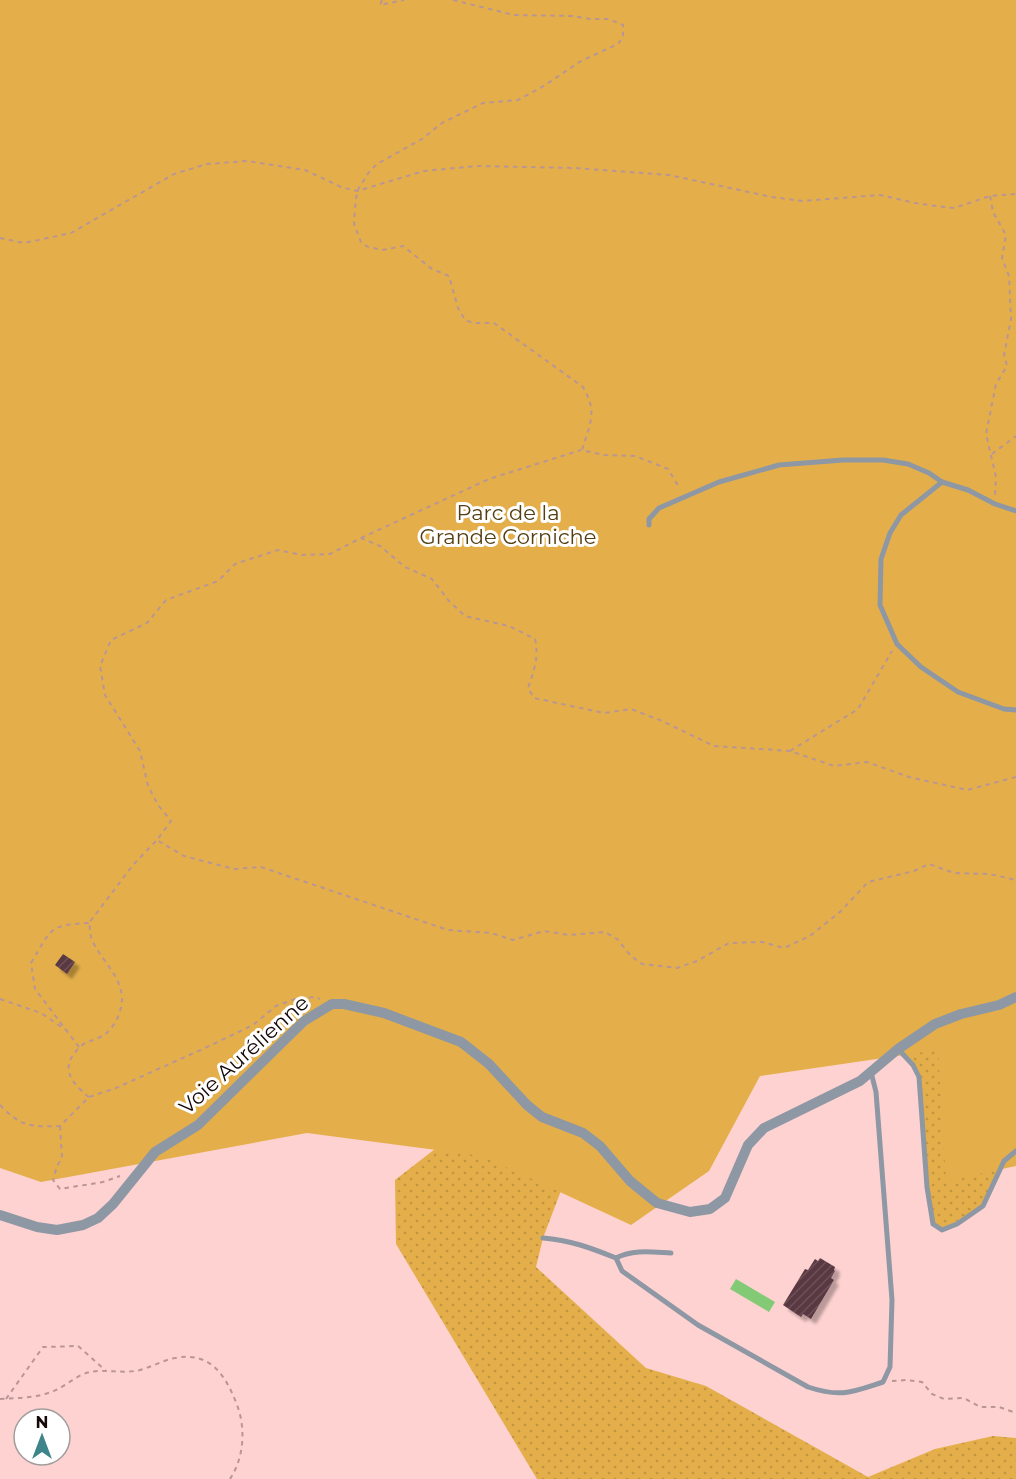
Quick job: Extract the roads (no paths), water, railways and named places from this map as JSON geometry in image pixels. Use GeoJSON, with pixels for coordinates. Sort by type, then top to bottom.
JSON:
{"type":"FeatureCollection","features":[{"type":"Feature","properties":{"kind":"street","name":"Voie Aurélienne"},"geometry":{"type":"LineString","coordinates":[[0,1215],[37,1227],[57,1230],[83,1225],[98,1218],[113,1204],[155,1152],[198,1125],[304,1021],[332,1004],[344,1004],[384,1013],[461,1042],[489,1064],[527,1105],[542,1117],[583,1133],[600,1146],[630,1181],[657,1203],[690,1212],[710,1209],[725,1198],[748,1145],[764,1128],[860,1081],[898,1049],[935,1024],[961,1014],[999,1005],[1016,997]]}},
{"type":"Feature","properties":{"kind":"lane"},"geometry":{"type":"LineString","coordinates":[[649,525],[649,519],[659,508],[718,482],[778,465],[843,460],[883,460],[908,464],[929,473],[942,482],[968,490],[995,504],[1016,511]]}},
{"type":"Feature","properties":{"kind":"lane"},"geometry":{"type":"LineString","coordinates":[[942,482],[901,515],[890,533],[881,559],[880,604],[897,644],[921,667],[958,692],[1004,709],[1016,710]]}},
{"type":"Feature","properties":{"kind":"lane"},"geometry":{"type":"LineString","coordinates":[[898,1049],[913,1065],[920,1077],[927,1187],[933,1224],[942,1230],[957,1224],[983,1206],[1004,1161],[1016,1151]]}},
{"type":"Feature","properties":{"kind":"lane"},"geometry":{"type":"LineString","coordinates":[[543,1238],[564,1240],[616,1258],[622,1271],[698,1325],[808,1387],[827,1394],[849,1393],[884,1382],[890,1367],[892,1300],[876,1092],[872,1072]]}},
{"type":"Feature","properties":{"kind":"lane"},"geometry":{"type":"LineString","coordinates":[[616,1258],[625,1253],[642,1251],[671,1253]]}},
{"type":"Feature","properties":{"kind":"park label","name":"Parc de la Grande Corniche"},"geometry":{"type":"Point","coordinates":[508,525]}}]}
